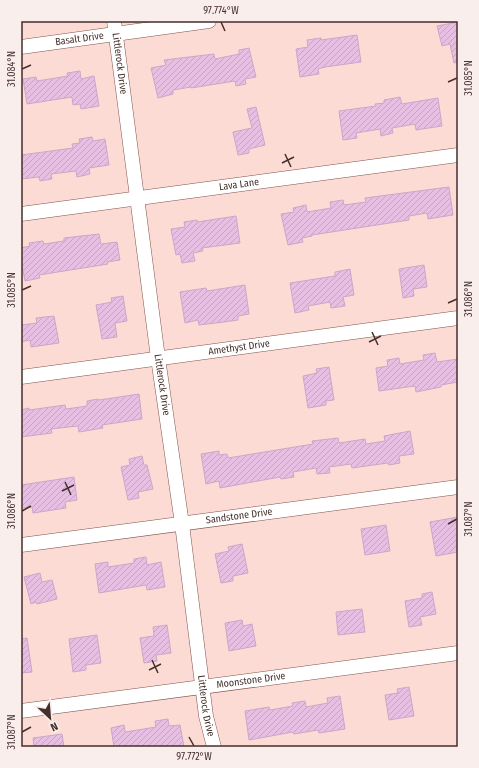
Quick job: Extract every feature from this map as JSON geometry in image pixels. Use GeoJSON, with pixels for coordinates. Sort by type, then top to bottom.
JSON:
{"type":"FeatureCollection","features":[{"type":"Feature","properties":{"kind":"street","name":"Basalt Drive"},"geometry":{"type":"LineString","coordinates":[[21,47],[115,27],[209,21]]}},
{"type":"Feature","properties":{"kind":"street","name":"Littlerock Drive"},"geometry":{"type":"LineString","coordinates":[[115,27],[158,358],[182,524],[202,687],[206,716],[214,747]]}},
{"type":"Feature","properties":{"kind":"street","name":"Lava Lane"},"geometry":{"type":"LineString","coordinates":[[21,214],[458,155]]}},
{"type":"Feature","properties":{"kind":"street","name":"Amethyst Drive"},"geometry":{"type":"LineString","coordinates":[[21,377],[458,318]]}},
{"type":"Feature","properties":{"kind":"street","name":"Sandstone Drive"},"geometry":{"type":"LineString","coordinates":[[21,545],[458,487]]}},
{"type":"Feature","properties":{"kind":"street","name":"Moonstone Drive"},"geometry":{"type":"LineString","coordinates":[[21,711],[458,653]]}},
{"type":"Feature","properties":{"kind":"building"},"geometry":{"type":"Polygon","coordinates":[[[458,22],[458,62],[454,63],[450,44],[442,46],[437,26],[458,22]]]}},
{"type":"Feature","properties":{"kind":"building"},"geometry":{"type":"Polygon","coordinates":[[[357,35],[361,62],[325,67],[318,69],[319,74],[300,77],[296,49],[308,47],[307,40],[321,38],[321,40],[357,35]]]}},
{"type":"Feature","properties":{"kind":"building"},"geometry":{"type":"Polygon","coordinates":[[[249,48],[256,77],[245,79],[246,84],[236,86],[235,81],[191,87],[173,90],[173,94],[158,98],[151,68],[166,65],[164,60],[214,54],[215,59],[239,54],[239,50],[249,48]]]}},
{"type":"Feature","properties":{"kind":"building"},"geometry":{"type":"Polygon","coordinates":[[[80,71],[81,79],[94,76],[99,106],[81,109],[80,104],[73,105],[72,97],[27,104],[23,79],[36,77],[37,81],[68,76],[67,73],[80,71]]]}},
{"type":"Feature","properties":{"kind":"building"},"geometry":{"type":"Polygon","coordinates":[[[400,97],[402,104],[438,98],[442,126],[416,130],[415,124],[392,128],[393,133],[381,136],[380,129],[356,133],[357,138],[343,140],[339,111],[376,106],[375,104],[384,103],[384,100],[400,97]]]}},
{"type":"Feature","properties":{"kind":"building"},"geometry":{"type":"Polygon","coordinates":[[[256,107],[265,145],[249,149],[249,153],[238,155],[233,132],[252,128],[247,109],[256,107]]]}},
{"type":"Feature","properties":{"kind":"building"},"geometry":{"type":"Polygon","coordinates":[[[92,137],[93,141],[105,139],[109,165],[89,168],[90,174],[77,177],[76,171],[51,174],[52,179],[40,181],[39,177],[21,179],[21,155],[73,148],[72,144],[80,143],[79,139],[92,137]]]}},
{"type":"Feature","properties":{"kind":"building"},"geometry":{"type":"Polygon","coordinates":[[[449,187],[453,215],[428,219],[427,213],[409,216],[409,220],[312,235],[302,238],[303,242],[288,245],[281,214],[294,212],[293,208],[306,205],[307,212],[331,208],[330,202],[343,200],[344,205],[366,202],[365,198],[449,187]]]}},
{"type":"Feature","properties":{"kind":"building"},"geometry":{"type":"Polygon","coordinates":[[[236,216],[240,243],[202,248],[203,251],[193,253],[195,261],[182,263],[180,254],[176,255],[171,229],[185,227],[184,222],[197,220],[197,222],[236,216]]]}},
{"type":"Feature","properties":{"kind":"building"},"geometry":{"type":"Polygon","coordinates":[[[99,234],[101,244],[117,242],[120,260],[107,262],[108,264],[39,275],[40,278],[25,281],[21,260],[21,248],[30,246],[29,243],[43,241],[44,244],[64,241],[64,238],[99,234]]]}},
{"type":"Feature","properties":{"kind":"building"},"geometry":{"type":"Polygon","coordinates":[[[424,265],[427,287],[413,289],[414,296],[403,298],[399,269],[424,265]]]}},
{"type":"Feature","properties":{"kind":"building"},"geometry":{"type":"Polygon","coordinates":[[[350,269],[354,295],[343,297],[345,306],[331,308],[330,302],[308,306],[309,310],[295,313],[290,283],[335,276],[335,272],[350,269]]]}},
{"type":"Feature","properties":{"kind":"building"},"geometry":{"type":"Polygon","coordinates":[[[245,285],[249,314],[238,316],[238,320],[224,322],[199,325],[198,320],[185,323],[180,292],[206,288],[207,291],[245,285]]]}},
{"type":"Feature","properties":{"kind":"building"},"geometry":{"type":"Polygon","coordinates":[[[123,296],[127,321],[115,323],[117,337],[102,339],[96,305],[112,302],[111,298],[123,296]]]}},
{"type":"Feature","properties":{"kind":"building"},"geometry":{"type":"Polygon","coordinates":[[[54,316],[59,343],[31,347],[30,340],[21,342],[21,325],[37,323],[36,318],[54,316]]]}},
{"type":"Feature","properties":{"kind":"building"},"geometry":{"type":"Polygon","coordinates":[[[435,353],[437,362],[458,359],[458,382],[416,392],[415,386],[379,391],[376,368],[388,366],[387,360],[399,358],[400,364],[424,360],[423,355],[435,353]]]}},
{"type":"Feature","properties":{"kind":"building"},"geometry":{"type":"Polygon","coordinates":[[[329,367],[334,400],[326,401],[326,405],[308,408],[303,376],[317,373],[316,369],[329,367]]]}},
{"type":"Feature","properties":{"kind":"building"},"geometry":{"type":"Polygon","coordinates":[[[139,394],[142,419],[102,425],[103,428],[79,432],[78,426],[51,429],[52,433],[21,437],[21,410],[65,405],[66,409],[87,406],[87,401],[139,394]]]}},
{"type":"Feature","properties":{"kind":"building"},"geometry":{"type":"Polygon","coordinates":[[[410,431],[414,454],[399,456],[400,463],[389,465],[388,463],[352,468],[351,464],[329,467],[330,473],[317,474],[316,468],[293,472],[294,477],[281,479],[280,477],[220,488],[219,481],[206,484],[201,454],[219,451],[219,455],[227,454],[228,458],[313,444],[312,441],[338,438],[339,443],[365,439],[366,444],[385,441],[384,436],[410,431]]]}},
{"type":"Feature","properties":{"kind":"building"},"geometry":{"type":"Polygon","coordinates":[[[142,456],[144,465],[147,465],[153,489],[138,492],[139,498],[128,500],[121,467],[130,465],[129,459],[142,456]]]}},
{"type":"Feature","properties":{"kind":"building"},"geometry":{"type":"Polygon","coordinates":[[[74,477],[77,500],[65,502],[66,508],[33,513],[32,507],[21,508],[21,485],[74,477]]]}},
{"type":"Feature","properties":{"kind":"building"},"geometry":{"type":"Polygon","coordinates":[[[458,517],[458,552],[436,556],[430,522],[458,517]]]}},
{"type":"Feature","properties":{"kind":"building"},"geometry":{"type":"Polygon","coordinates":[[[386,525],[390,551],[365,555],[361,529],[386,525]]]}},
{"type":"Feature","properties":{"kind":"building"},"geometry":{"type":"Polygon","coordinates":[[[242,544],[248,573],[233,576],[233,581],[221,583],[215,554],[229,551],[228,547],[242,544]]]}},
{"type":"Feature","properties":{"kind":"building"},"geometry":{"type":"Polygon","coordinates":[[[146,557],[147,565],[161,562],[165,587],[147,590],[146,585],[99,593],[95,564],[108,562],[108,567],[134,563],[134,559],[146,557]]]}},
{"type":"Feature","properties":{"kind":"building"},"geometry":{"type":"Polygon","coordinates":[[[40,573],[42,582],[52,580],[57,599],[31,604],[24,577],[40,573]]]}},
{"type":"Feature","properties":{"kind":"building"},"geometry":{"type":"Polygon","coordinates":[[[432,592],[436,614],[420,617],[422,625],[409,627],[405,601],[422,598],[422,594],[432,592]]]}},
{"type":"Feature","properties":{"kind":"building"},"geometry":{"type":"Polygon","coordinates":[[[362,609],[365,632],[338,635],[336,612],[362,609]]]}},
{"type":"Feature","properties":{"kind":"building"},"geometry":{"type":"Polygon","coordinates":[[[242,620],[243,626],[252,624],[256,646],[229,651],[225,623],[242,620]]]}},
{"type":"Feature","properties":{"kind":"building"},"geometry":{"type":"Polygon","coordinates":[[[167,625],[171,653],[156,655],[157,661],[144,663],[140,638],[154,636],[153,627],[167,625]]]}},
{"type":"Feature","properties":{"kind":"building"},"geometry":{"type":"Polygon","coordinates":[[[97,635],[101,663],[86,665],[86,670],[73,672],[69,639],[97,635]]]}},
{"type":"Feature","properties":{"kind":"building"},"geometry":{"type":"Polygon","coordinates":[[[27,638],[32,672],[21,673],[21,639],[27,638]]]}},
{"type":"Feature","properties":{"kind":"building"},"geometry":{"type":"Polygon","coordinates":[[[409,687],[414,716],[389,720],[385,695],[398,693],[397,689],[409,687]]]}},
{"type":"Feature","properties":{"kind":"building"},"geometry":{"type":"Polygon","coordinates":[[[340,696],[345,729],[319,733],[318,730],[294,734],[293,732],[249,740],[245,711],[269,707],[270,710],[293,706],[292,703],[305,701],[306,707],[328,703],[327,698],[340,696]]]}},
{"type":"Feature","properties":{"kind":"building"},"geometry":{"type":"Polygon","coordinates":[[[168,719],[169,726],[180,725],[184,747],[114,747],[111,728],[124,725],[125,732],[156,727],[155,721],[168,719]]]}},
{"type":"Feature","properties":{"kind":"building"},"geometry":{"type":"Polygon","coordinates":[[[62,734],[64,747],[34,747],[33,738],[62,734]]]}}]}
